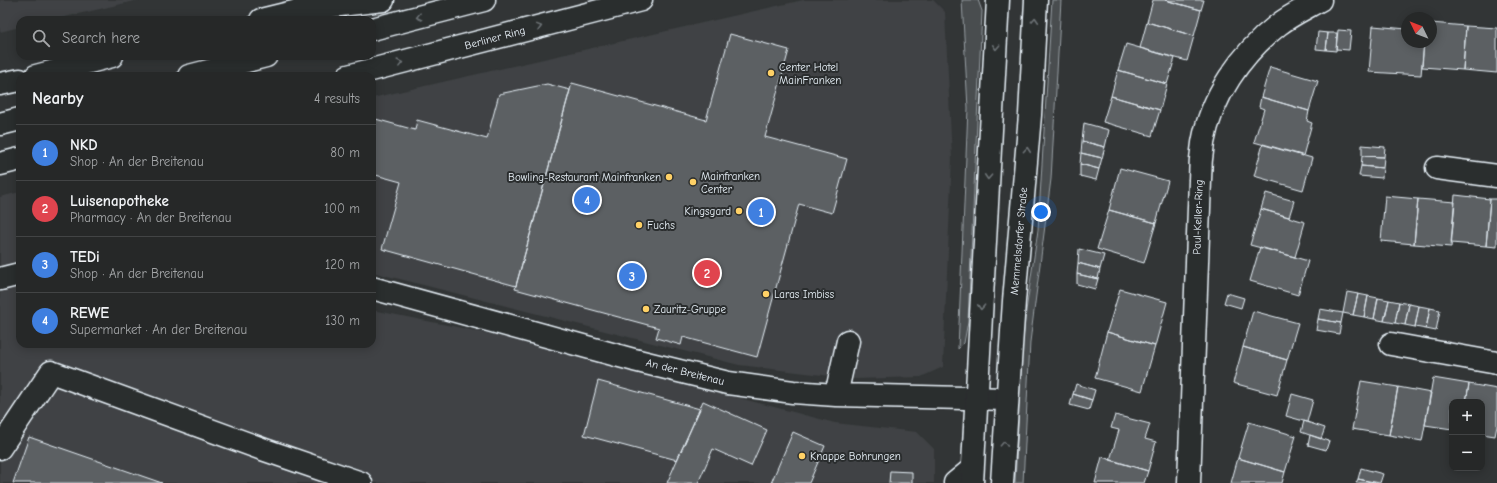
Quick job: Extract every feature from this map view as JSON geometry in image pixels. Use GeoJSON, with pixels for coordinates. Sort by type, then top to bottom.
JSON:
{"type":"FeatureCollection","features":[{"type":"Feature","properties":{"kind":"main road"},"geometry":{"type":"LineString","coordinates":[[280,16],[306,10],[383,0]]}},
{"type":"Feature","properties":{"kind":"main road"},"geometry":{"type":"LineString","coordinates":[[376,28],[484,0]]}},
{"type":"Feature","properties":{"kind":"main road","name":"Berliner Ring"},"geometry":{"type":"LineString","coordinates":[[363,72],[641,0]]}},
{"type":"Feature","properties":{"kind":"main road","name":"Memmelsdorfer Straße"},"geometry":{"type":"LineString","coordinates":[[1002,483],[1014,301],[1030,115],[1036,0]]}},
{"type":"Feature","properties":{"kind":"main road","name":"Paul-Keller-Ring"},"geometry":{"type":"LineString","coordinates":[[1189,483],[1200,180],[1203,143],[1210,116],[1227,80],[1251,50],[1278,25],[1320,0]]}},
{"type":"Feature","properties":{"kind":"main road"},"geometry":{"type":"LineString","coordinates":[[956,483],[972,476],[996,3]]}},
{"type":"Feature","properties":{"kind":"main road"},"geometry":{"type":"LineString","coordinates":[[51,72],[97,60]]}},
{"type":"Feature","properties":{"kind":"main road"},"geometry":{"type":"LineString","coordinates":[[204,72],[251,60]]}},
{"type":"Feature","properties":{"kind":"main road"},"geometry":{"type":"LineString","coordinates":[[0,84],[16,81]]}},
{"type":"Feature","properties":{"kind":"main road"},"geometry":{"type":"LineString","coordinates":[[0,124],[16,120]]}},
{"type":"Feature","properties":{"kind":"main road"},"geometry":{"type":"LineString","coordinates":[[0,164],[16,160]]}},
{"type":"Feature","properties":{"kind":"main road"},"geometry":{"type":"LineString","coordinates":[[1437,168],[1497,176]]}},
{"type":"Feature","properties":{"kind":"main road"},"geometry":{"type":"LineString","coordinates":[[0,279],[16,275]]}},
{"type":"Feature","properties":{"kind":"main road","name":"An der Breitenau"},"geometry":{"type":"LineString","coordinates":[[376,289],[613,355],[728,383],[793,392],[836,395],[1007,399]]}},
{"type":"Feature","properties":{"kind":"main road"},"geometry":{"type":"LineString","coordinates":[[836,395],[848,341]]}},
{"type":"Feature","properties":{"kind":"main road"},"geometry":{"type":"LineString","coordinates":[[1391,344],[1497,363]]}},
{"type":"Feature","properties":{"kind":"main road"},"geometry":{"type":"LineString","coordinates":[[0,448],[51,372],[264,450],[362,483]]}},
{"type":"Feature","properties":{"kind":"shaded area"},"geometry":{"type":"Polygon","coordinates":[[[0,0],[139,0],[69,16],[16,16],[16,28],[0,32],[0,0]]]}},
{"type":"Feature","properties":{"kind":"shaded area"},"geometry":{"type":"Polygon","coordinates":[[[803,0],[933,0],[945,12],[952,158],[943,367],[921,377],[856,379],[739,365],[376,273],[376,97],[803,0]]]}},
{"type":"Feature","properties":{"kind":"shaded area"},"geometry":{"type":"Polygon","coordinates":[[[962,0],[978,0],[982,11],[968,321],[964,343],[958,349],[968,108],[962,0]]]}},
{"type":"Feature","properties":{"kind":"shaded area"},"geometry":{"type":"Polygon","coordinates":[[[1052,0],[1061,0],[1051,179],[1030,342],[1023,483],[1015,483],[1022,349],[1038,230],[1052,0]]]}},
{"type":"Feature","properties":{"kind":"shaded area"},"geometry":{"type":"Polygon","coordinates":[[[16,193],[16,348],[376,348],[376,311],[507,337],[835,423],[917,432],[934,449],[934,483],[0,483],[0,197],[16,193]]]}},
{"type":"Feature","properties":{"kind":"building"},"geometry":{"type":"Polygon","coordinates":[[[1153,0],[1165,0],[1201,10],[1194,36],[1147,22],[1153,0]]]}},
{"type":"Feature","properties":{"kind":"building"},"geometry":{"type":"Polygon","coordinates":[[[1165,0],[1204,0],[1201,10],[1165,0]]]}},
{"type":"Feature","properties":{"kind":"building"},"geometry":{"type":"Polygon","coordinates":[[[1147,22],[1194,36],[1187,61],[1140,48],[1147,22]]]}},
{"type":"Feature","properties":{"kind":"building"},"geometry":{"type":"Polygon","coordinates":[[[1437,24],[1466,26],[1463,70],[1422,67],[1424,48],[1437,48],[1437,24]]]}},
{"type":"Feature","properties":{"kind":"building"},"geometry":{"type":"Polygon","coordinates":[[[1373,26],[1401,28],[1401,48],[1423,48],[1421,75],[1369,72],[1373,26]]]}},
{"type":"Feature","properties":{"kind":"building"},"geometry":{"type":"Polygon","coordinates":[[[1466,26],[1497,28],[1497,73],[1463,70],[1466,26]]]}},
{"type":"Feature","properties":{"kind":"building"},"geometry":{"type":"Polygon","coordinates":[[[1338,30],[1351,31],[1349,50],[1336,49],[1338,30]]]}},
{"type":"Feature","properties":{"kind":"building"},"geometry":{"type":"Polygon","coordinates":[[[1318,32],[1328,33],[1326,50],[1316,49],[1318,32]]]}},
{"type":"Feature","properties":{"kind":"building"},"geometry":{"type":"Polygon","coordinates":[[[1328,33],[1337,33],[1336,51],[1326,50],[1328,33]]]}},
{"type":"Feature","properties":{"kind":"building","name":"Mainfranken Center"},"geometry":{"type":"Polygon","coordinates":[[[730,34],[789,50],[765,137],[847,159],[832,213],[799,204],[757,357],[683,337],[681,345],[656,338],[659,328],[515,289],[572,83],[706,120],[730,34]]]}},
{"type":"Feature","properties":{"kind":"building"},"geometry":{"type":"Polygon","coordinates":[[[1126,44],[1175,58],[1167,84],[1118,70],[1126,44]]]}},
{"type":"Feature","properties":{"kind":"building"},"geometry":{"type":"Polygon","coordinates":[[[1270,67],[1318,81],[1309,111],[1261,97],[1270,67]]]}},
{"type":"Feature","properties":{"kind":"building"},"geometry":{"type":"Polygon","coordinates":[[[1118,70],[1167,84],[1160,110],[1111,96],[1118,70]]]}},
{"type":"Feature","properties":{"kind":"building"},"geometry":{"type":"Polygon","coordinates":[[[547,84],[570,90],[516,286],[382,249],[401,182],[376,175],[376,119],[415,130],[417,120],[487,139],[499,94],[547,84]]]}},
{"type":"Feature","properties":{"kind":"building"},"geometry":{"type":"Polygon","coordinates":[[[1111,96],[1160,110],[1152,136],[1103,122],[1111,96]]]}},
{"type":"Feature","properties":{"kind":"building"},"geometry":{"type":"Polygon","coordinates":[[[1261,97],[1309,111],[1307,121],[1312,123],[1303,156],[1254,142],[1264,109],[1259,107],[1261,97]]]}},
{"type":"Feature","properties":{"kind":"building"},"geometry":{"type":"Polygon","coordinates":[[[1084,123],[1109,130],[1105,147],[1082,141],[1084,123]]]}},
{"type":"Feature","properties":{"kind":"building"},"geometry":{"type":"Polygon","coordinates":[[[1082,141],[1105,147],[1102,158],[1081,153],[1082,141]]]}},
{"type":"Feature","properties":{"kind":"building"},"geometry":{"type":"Polygon","coordinates":[[[1263,144],[1312,158],[1303,190],[1254,176],[1263,144]]]}},
{"type":"Feature","properties":{"kind":"building"},"geometry":{"type":"Polygon","coordinates":[[[1362,145],[1385,147],[1384,157],[1362,156],[1362,145]]]}},
{"type":"Feature","properties":{"kind":"building"},"geometry":{"type":"Polygon","coordinates":[[[1081,153],[1102,158],[1099,169],[1080,164],[1081,153]]]}},
{"type":"Feature","properties":{"kind":"building"},"geometry":{"type":"Polygon","coordinates":[[[1362,156],[1384,157],[1383,168],[1361,166],[1362,156]]]}},
{"type":"Feature","properties":{"kind":"building"},"geometry":{"type":"Polygon","coordinates":[[[1080,164],[1099,169],[1096,180],[1080,176],[1080,164]]]}},
{"type":"Feature","properties":{"kind":"building"},"geometry":{"type":"Polygon","coordinates":[[[1361,166],[1383,168],[1382,178],[1359,176],[1361,166]]]}},
{"type":"Feature","properties":{"kind":"building"},"geometry":{"type":"Polygon","coordinates":[[[1120,168],[1168,181],[1156,223],[1109,210],[1120,168]]]}},
{"type":"Feature","properties":{"kind":"building"},"geometry":{"type":"Polygon","coordinates":[[[1266,193],[1294,201],[1289,217],[1261,209],[1266,193]]]}},
{"type":"Feature","properties":{"kind":"building"},"geometry":{"type":"Polygon","coordinates":[[[1455,195],[1490,199],[1486,246],[1451,243],[1455,195]]]}},
{"type":"Feature","properties":{"kind":"building"},"geometry":{"type":"Polygon","coordinates":[[[1385,196],[1418,199],[1414,244],[1381,241],[1385,196]]]}},
{"type":"Feature","properties":{"kind":"building"},"geometry":{"type":"Polygon","coordinates":[[[1418,199],[1455,202],[1451,247],[1414,244],[1418,199]]]}},
{"type":"Feature","properties":{"kind":"building"},"geometry":{"type":"Polygon","coordinates":[[[1490,199],[1497,199],[1497,247],[1486,246],[1490,199]]]}},
{"type":"Feature","properties":{"kind":"building"},"geometry":{"type":"Polygon","coordinates":[[[1261,209],[1305,222],[1295,257],[1250,245],[1261,209]]]}},
{"type":"Feature","properties":{"kind":"building"},"geometry":{"type":"Polygon","coordinates":[[[1109,210],[1156,223],[1144,263],[1097,249],[1109,210]]]}},
{"type":"Feature","properties":{"kind":"building"},"geometry":{"type":"Polygon","coordinates":[[[1260,247],[1308,261],[1298,295],[1250,281],[1260,247]]]}},
{"type":"Feature","properties":{"kind":"building"},"geometry":{"type":"Polygon","coordinates":[[[1079,249],[1104,255],[1100,269],[1078,263],[1079,249]]]}},
{"type":"Feature","properties":{"kind":"building"},"geometry":{"type":"Polygon","coordinates":[[[1078,263],[1100,269],[1098,279],[1077,274],[1078,263]]]}},
{"type":"Feature","properties":{"kind":"building"},"geometry":{"type":"Polygon","coordinates":[[[1077,274],[1098,279],[1095,289],[1077,284],[1077,274]]]}},
{"type":"Feature","properties":{"kind":"building"},"geometry":{"type":"Polygon","coordinates":[[[1120,289],[1167,302],[1155,346],[1107,332],[1120,289]]]}},
{"type":"Feature","properties":{"kind":"building"},"geometry":{"type":"Polygon","coordinates":[[[1347,292],[1358,294],[1353,315],[1343,313],[1347,292]]]}},
{"type":"Feature","properties":{"kind":"building"},"geometry":{"type":"Polygon","coordinates":[[[1227,293],[1244,298],[1241,308],[1224,303],[1227,293]]]}},
{"type":"Feature","properties":{"kind":"building"},"geometry":{"type":"Polygon","coordinates":[[[1358,294],[1368,296],[1364,317],[1353,315],[1358,294]]]}},
{"type":"Feature","properties":{"kind":"building"},"geometry":{"type":"Polygon","coordinates":[[[1368,296],[1378,298],[1374,319],[1364,317],[1368,296]]]}},
{"type":"Feature","properties":{"kind":"building"},"geometry":{"type":"Polygon","coordinates":[[[1378,298],[1389,300],[1384,321],[1374,319],[1378,298]]]}},
{"type":"Feature","properties":{"kind":"building"},"geometry":{"type":"Polygon","coordinates":[[[1389,300],[1399,302],[1395,323],[1384,321],[1389,300]]]}},
{"type":"Feature","properties":{"kind":"building"},"geometry":{"type":"Polygon","coordinates":[[[1399,302],[1409,304],[1405,325],[1395,323],[1399,302]]]}},
{"type":"Feature","properties":{"kind":"building"},"geometry":{"type":"Polygon","coordinates":[[[1409,304],[1419,306],[1415,327],[1405,325],[1409,304]]]}},
{"type":"Feature","properties":{"kind":"building"},"geometry":{"type":"Polygon","coordinates":[[[1419,306],[1430,308],[1426,329],[1415,327],[1419,306]]]}},
{"type":"Feature","properties":{"kind":"building"},"geometry":{"type":"Polygon","coordinates":[[[1430,308],[1440,310],[1436,331],[1426,329],[1430,308]]]}},
{"type":"Feature","properties":{"kind":"building"},"geometry":{"type":"Polygon","coordinates":[[[1320,309],[1343,313],[1341,323],[1318,319],[1320,309]]]}},
{"type":"Feature","properties":{"kind":"building"},"geometry":{"type":"Polygon","coordinates":[[[1253,311],[1298,323],[1287,360],[1243,347],[1253,311]]]}},
{"type":"Feature","properties":{"kind":"building"},"geometry":{"type":"Polygon","coordinates":[[[1318,319],[1341,323],[1339,334],[1316,330],[1318,319]]]}},
{"type":"Feature","properties":{"kind":"building"},"geometry":{"type":"Polygon","coordinates":[[[1107,332],[1155,346],[1142,391],[1095,378],[1107,332]]]}},
{"type":"Feature","properties":{"kind":"building"},"geometry":{"type":"Polygon","coordinates":[[[1243,347],[1287,360],[1277,395],[1233,383],[1243,347]]]}},
{"type":"Feature","properties":{"kind":"building"},"geometry":{"type":"Polygon","coordinates":[[[1433,378],[1469,384],[1466,399],[1449,399],[1449,429],[1425,425],[1433,378]]]}},
{"type":"Feature","properties":{"kind":"building"},"geometry":{"type":"Polygon","coordinates":[[[598,381],[700,409],[677,460],[584,435],[598,381]]]}},
{"type":"Feature","properties":{"kind":"building"},"geometry":{"type":"Polygon","coordinates":[[[1361,381],[1398,387],[1389,435],[1352,429],[1361,381]]]}},
{"type":"Feature","properties":{"kind":"building"},"geometry":{"type":"Polygon","coordinates":[[[1076,384],[1095,390],[1092,400],[1073,394],[1076,384]]]}},
{"type":"Feature","properties":{"kind":"building"},"geometry":{"type":"Polygon","coordinates":[[[1469,384],[1497,389],[1497,426],[1495,436],[1485,434],[1485,399],[1466,399],[1469,384]]]}},
{"type":"Feature","properties":{"kind":"building"},"geometry":{"type":"Polygon","coordinates":[[[1398,387],[1431,393],[1422,441],[1389,435],[1398,387]]]}},
{"type":"Feature","properties":{"kind":"building"},"geometry":{"type":"Polygon","coordinates":[[[1073,394],[1092,400],[1089,410],[1070,405],[1073,394]]]}},
{"type":"Feature","properties":{"kind":"building"},"geometry":{"type":"Polygon","coordinates":[[[1292,394],[1313,400],[1307,422],[1286,416],[1292,394]]]}},
{"type":"Feature","properties":{"kind":"building"},"geometry":{"type":"Polygon","coordinates":[[[703,401],[767,430],[751,466],[713,449],[698,483],[667,483],[703,401]]]}},
{"type":"Feature","properties":{"kind":"building"},"geometry":{"type":"Polygon","coordinates":[[[1115,415],[1150,424],[1145,439],[1156,442],[1148,471],[1110,460],[1119,430],[1111,428],[1115,415]]]}},
{"type":"Feature","properties":{"kind":"building"},"geometry":{"type":"Polygon","coordinates":[[[1304,421],[1325,428],[1321,439],[1301,432],[1304,421]]]}},
{"type":"Feature","properties":{"kind":"building"},"geometry":{"type":"Polygon","coordinates":[[[1249,422],[1296,436],[1285,472],[1238,458],[1249,422]]]}},
{"type":"Feature","properties":{"kind":"building"},"geometry":{"type":"Polygon","coordinates":[[[793,432],[825,446],[809,483],[771,483],[793,432]]]}},
{"type":"Feature","properties":{"kind":"building"},"geometry":{"type":"Polygon","coordinates":[[[1310,435],[1329,441],[1326,450],[1308,445],[1310,435]]]}},
{"type":"Feature","properties":{"kind":"building"},"geometry":{"type":"Polygon","coordinates":[[[29,437],[162,483],[13,483],[29,437]]]}},
{"type":"Feature","properties":{"kind":"building"},"geometry":{"type":"Polygon","coordinates":[[[1102,457],[1148,471],[1144,483],[1095,483],[1102,457]]]}},
{"type":"Feature","properties":{"kind":"building"},"geometry":{"type":"Polygon","coordinates":[[[1238,458],[1285,472],[1282,483],[1231,483],[1238,458]]]}},
{"type":"Feature","properties":{"kind":"building"},"geometry":{"type":"Polygon","coordinates":[[[1361,468],[1383,474],[1380,483],[1358,479],[1361,468]]]}},
{"type":"Feature","properties":{"kind":"building"},"geometry":{"type":"Polygon","coordinates":[[[890,471],[912,472],[912,483],[889,483],[890,471]]]}},
{"type":"Feature","properties":{"kind":"building"},"geometry":{"type":"Polygon","coordinates":[[[1358,479],[1375,483],[1356,483],[1358,479]]]}},
{"type":"Feature","properties":{"kind":"place","name":"Center Hotel MainFranken"},"geometry":{"type":"Point","coordinates":[771,73]}},
{"type":"Feature","properties":{"kind":"place","name":"Bowling-Restaurant Mainfranken"},"geometry":{"type":"Point","coordinates":[669,177]}},
{"type":"Feature","properties":{"kind":"place","name":"Mainfranken Center"},"geometry":{"type":"Point","coordinates":[693,182]}},
{"type":"Feature","properties":{"kind":"place","name":"REWE"},"geometry":{"type":"Point","coordinates":[587,200]}},
{"type":"Feature","properties":{"kind":"place","name":"Kingsgard"},"geometry":{"type":"Point","coordinates":[739,211]}},
{"type":"Feature","properties":{"kind":"place","name":"NKD"},"geometry":{"type":"Point","coordinates":[761,212]}},
{"type":"Feature","properties":{"kind":"place","name":"Fuchs"},"geometry":{"type":"Point","coordinates":[639,225]}},
{"type":"Feature","properties":{"kind":"place","name":"Luisenapotheke"},"geometry":{"type":"Point","coordinates":[707,273]}},
{"type":"Feature","properties":{"kind":"place","name":"TEDi"},"geometry":{"type":"Point","coordinates":[632,276]}},
{"type":"Feature","properties":{"kind":"place","name":"Laras Imbiss"},"geometry":{"type":"Point","coordinates":[766,294]}},
{"type":"Feature","properties":{"kind":"place","name":"Zauritz-Gruppe"},"geometry":{"type":"Point","coordinates":[646,309]}},
{"type":"Feature","properties":{"kind":"place","name":"Knappe Bohrungen"},"geometry":{"type":"Point","coordinates":[802,456]}}]}
